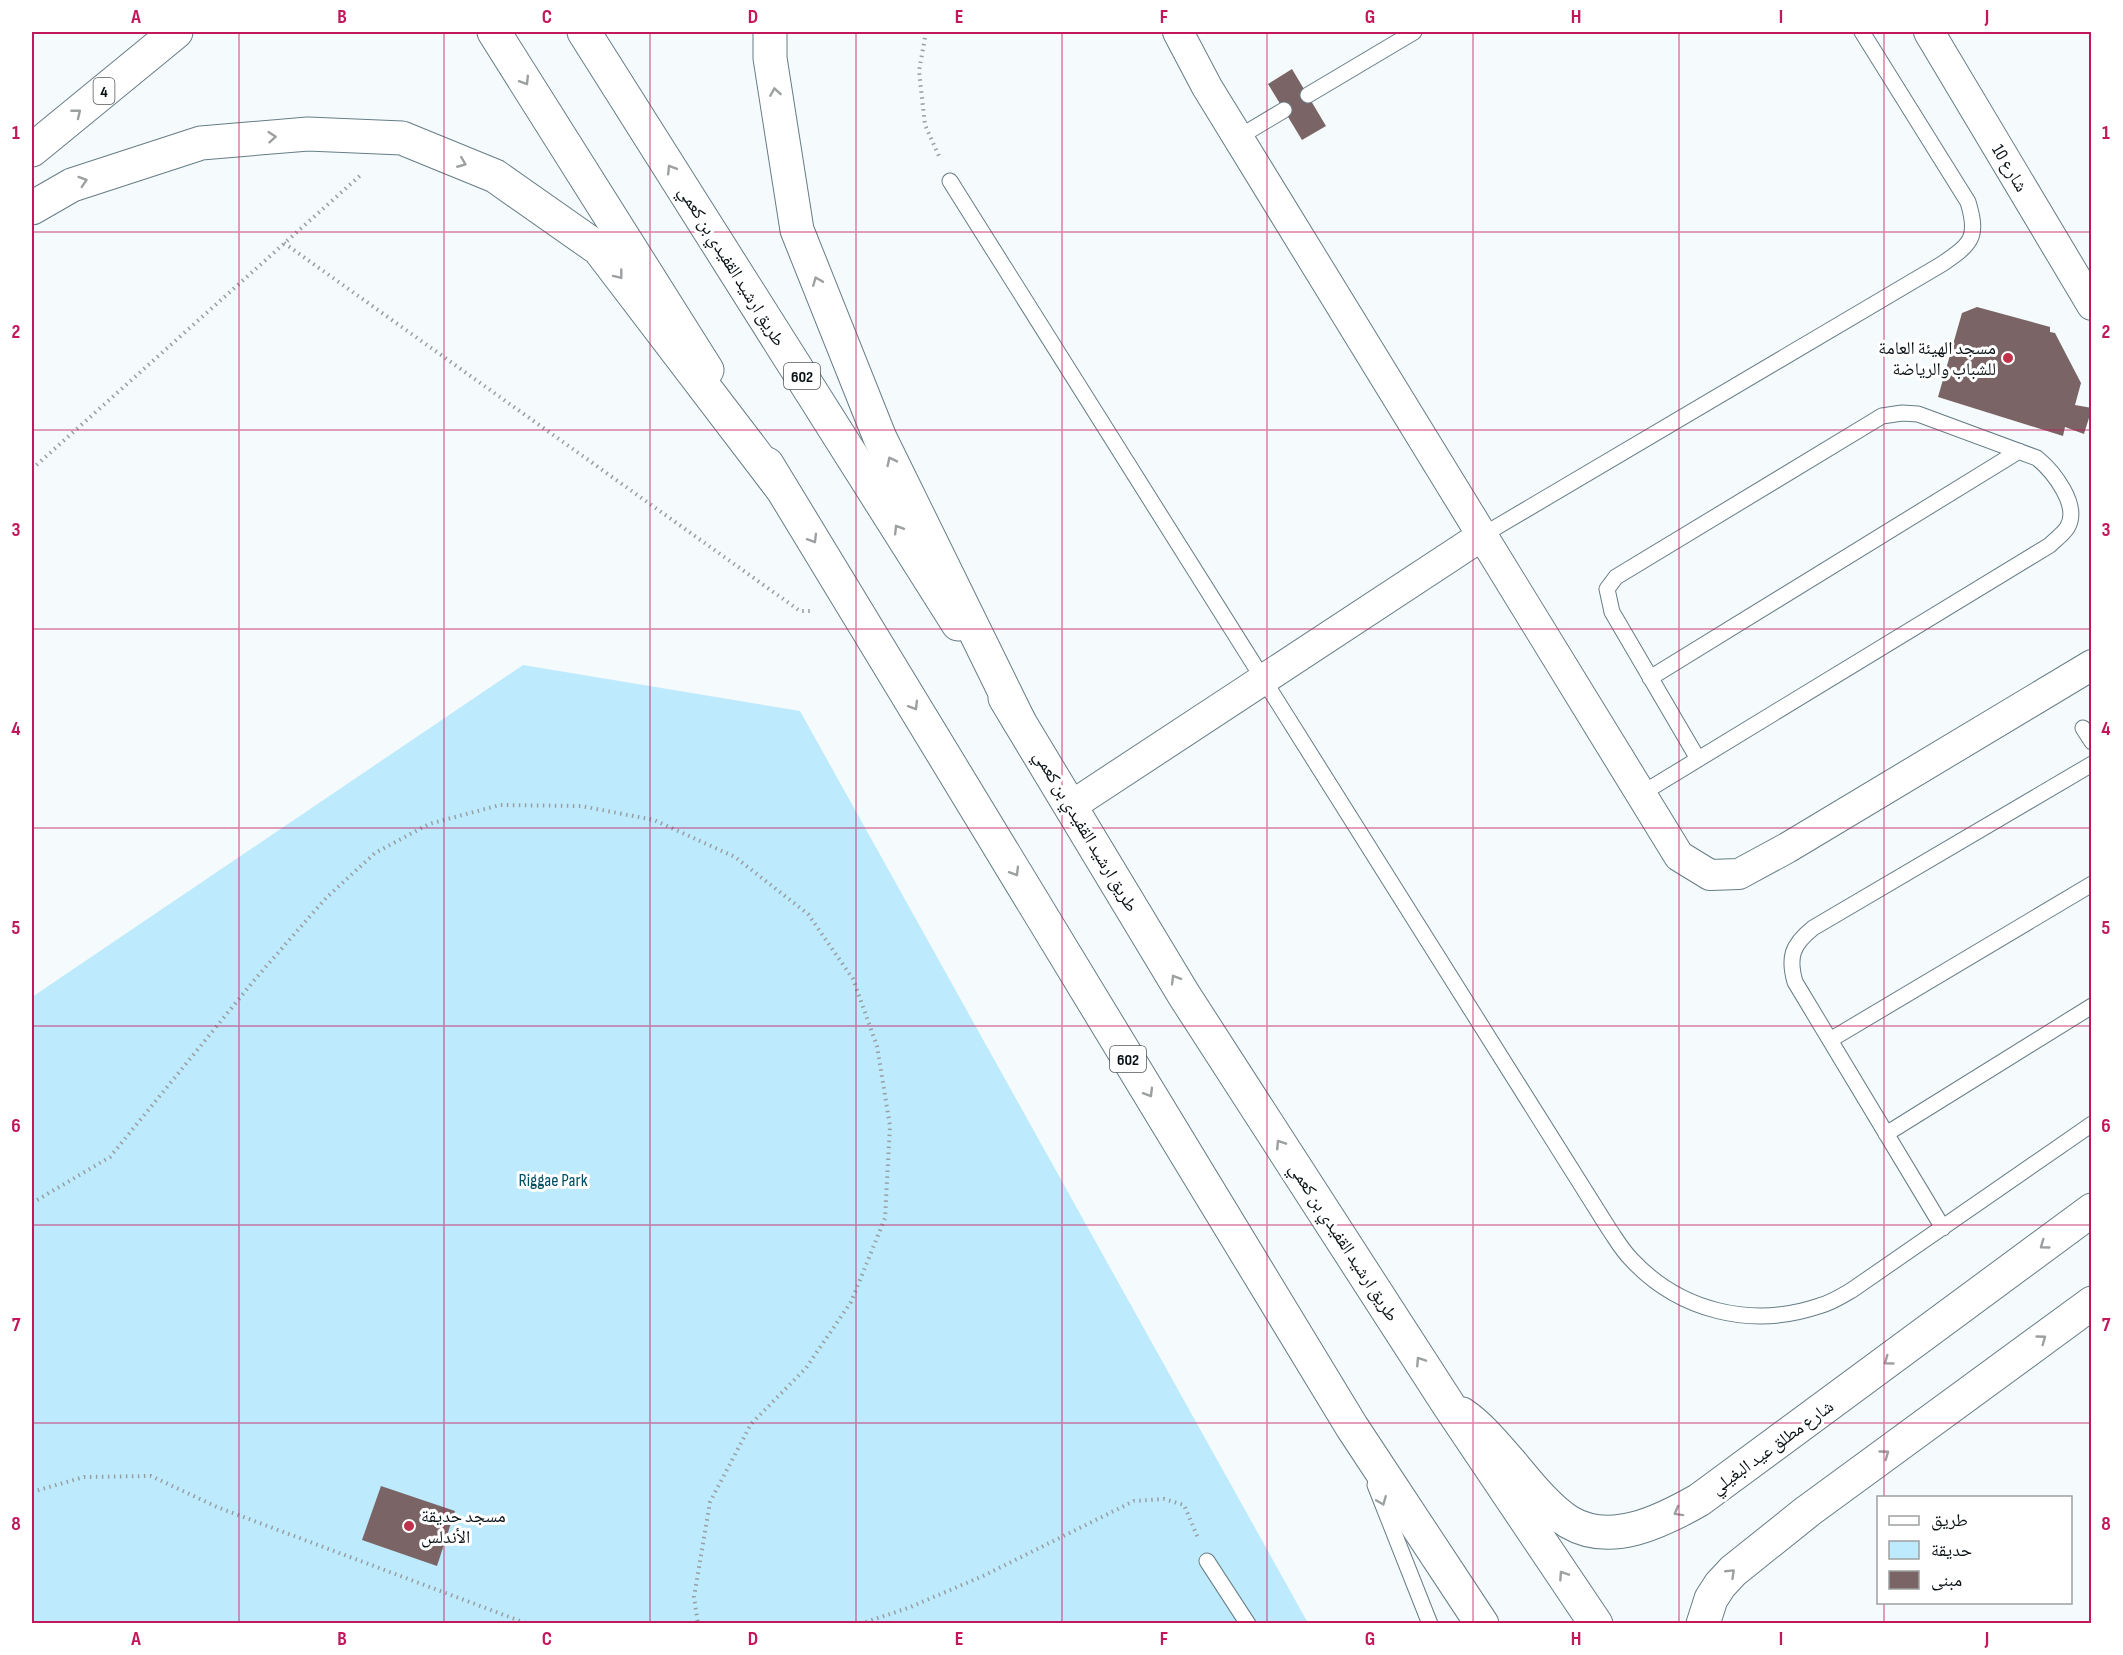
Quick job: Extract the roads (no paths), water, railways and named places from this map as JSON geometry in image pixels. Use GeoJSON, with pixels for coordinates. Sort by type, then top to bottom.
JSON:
{"type":"FeatureCollection","features":[{"type":"Feature","properties":{"kind":"main road","name":"4"},"geometry":{"type":"LineString","coordinates":[[32,150],[176,32]]}},
{"type":"Feature","properties":{"kind":"main road","name":"602"},"geometry":{"type":"LineString","coordinates":[[494,32],[782,489],[1352,1427],[1482,1623]]}},
{"type":"Feature","properties":{"kind":"main road","name":"طريق ارشيد القفيدي بن كعمي"},"geometry":{"type":"LineString","coordinates":[[585,32],[1019,721],[1184,995],[1448,1404],[1596,1623]]}},
{"type":"Feature","properties":{"kind":"main road"},"geometry":{"type":"LineString","coordinates":[[770,32],[770,58],[797,230],[880,438],[1019,721]]}},
{"type":"Feature","properties":{"kind":"main road"},"geometry":{"type":"LineString","coordinates":[[32,208],[72,185],[201,143],[308,134],[402,138],[495,176],[599,249],[782,489]]}},
{"type":"Feature","properties":{"kind":"main road","name":"شارع مطلق عيد البغيلي"},"geometry":{"type":"LineString","coordinates":[[1448,1404],[1492,1440],[1536,1491],[1568,1521],[1585,1528],[1608,1531],[1641,1528],[1676,1513],[1708,1494],[2091,1210]]}},
{"type":"Feature","properties":{"kind":"main road"},"geometry":{"type":"LineString","coordinates":[[1703,1623],[1711,1599],[1733,1571],[1808,1511],[2091,1303]]}},
{"type":"Feature","properties":{"kind":"street"},"geometry":{"type":"LineString","coordinates":[[1178,32],[1208,87],[1679,856],[1710,875],[1739,874],[1797,842],[2091,665]]}},
{"type":"Feature","properties":{"kind":"street","name":"شارع 10"},"geometry":{"type":"LineString","coordinates":[[1937,34],[2091,305]]}},
{"type":"Feature","properties":{"kind":"street"},"geometry":{"type":"LineString","coordinates":[[1071,806],[1484,535]]}},
{"type":"Feature","properties":{"kind":"lane"},"geometry":{"type":"LineString","coordinates":[[1308,95],[1414,32]]}},
{"type":"Feature","properties":{"kind":"lane"},"geometry":{"type":"LineString","coordinates":[[1484,535],[1962,251],[1972,237],[1973,220],[1968,202],[1862,32]]}},
{"type":"Feature","properties":{"kind":"lane"},"geometry":{"type":"LineString","coordinates":[[1239,137],[1284,110]]}},
{"type":"Feature","properties":{"kind":"lane"},"geometry":{"type":"LineString","coordinates":[[950,181],[1609,1229],[1629,1258],[1655,1281],[1684,1300],[1717,1312],[1752,1317],[1786,1315],[1820,1306],[1852,1290],[2091,1124]]}},
{"type":"Feature","properties":{"kind":"lane"},"geometry":{"type":"LineString","coordinates":[[1641,794],[2050,545],[2068,527],[2070,516],[2067,499],[2050,468],[2037,458],[1918,414],[1902,413],[1882,416],[1616,577],[1607,589],[1611,612],[1698,759]]}},
{"type":"Feature","properties":{"kind":"lane"},"geometry":{"type":"LineString","coordinates":[[1650,678],[2019,451]]}},
{"type":"Feature","properties":{"kind":"lane"},"geometry":{"type":"LineString","coordinates":[[2083,728],[2091,742]]}},
{"type":"Feature","properties":{"kind":"lane"},"geometry":{"type":"LineString","coordinates":[[1943,1228],[1795,982],[1791,968],[1793,952],[1800,938],[1813,928],[2091,764]]}},
{"type":"Feature","properties":{"kind":"lane"},"geometry":{"type":"LineString","coordinates":[[1830,1040],[2091,884]]}},
{"type":"Feature","properties":{"kind":"lane"},"geometry":{"type":"LineString","coordinates":[[1886,1134],[2091,1006]]}},
{"type":"Feature","properties":{"kind":"lane"},"geometry":{"type":"LineString","coordinates":[[1352,1427],[1430,1623]]}},
{"type":"Feature","properties":{"kind":"lane"},"geometry":{"type":"LineString","coordinates":[[1207,1561],[1248,1623]]}},
{"type":"Feature","properties":{"kind":"place","name":"مسجد الهيئة العامة للشباب والرياضة"},"geometry":{"type":"Point","coordinates":[2008,358]}},
{"type":"Feature","properties":{"kind":"place","name":"مسجد حديقة الأندلس"},"geometry":{"type":"Point","coordinates":[409,1526]}},
{"type":"Feature","properties":{"kind":"park label","name":"Riggae Park"},"geometry":{"type":"Point","coordinates":[553,1180]}}]}
